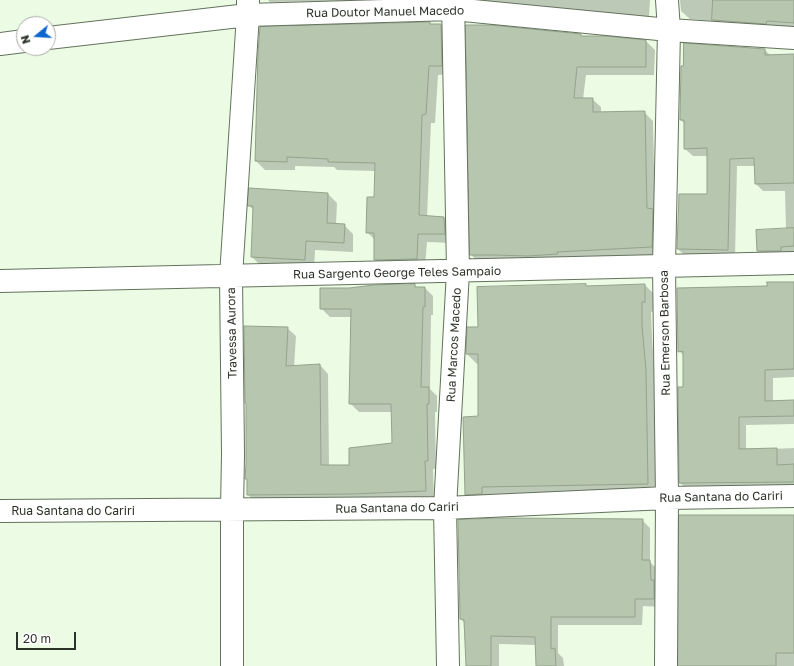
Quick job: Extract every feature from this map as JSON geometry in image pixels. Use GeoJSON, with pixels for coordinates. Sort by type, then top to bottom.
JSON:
{"type":"FeatureCollection","features":[{"type":"Feature","properties":{"kind":"street","name":"Rua Emerson Barbosa"},"geometry":{"type":"LineString","coordinates":[[666,666],[667,498],[664,266],[669,30],[668,0]]}},
{"type":"Feature","properties":{"kind":"street","name":"Rua Doutor Manuel Macedo"},"geometry":{"type":"LineString","coordinates":[[56,37],[248,7],[453,4],[669,30],[794,38]]}},
{"type":"Feature","properties":{"kind":"street","name":"Rua Marcos Macedo"},"geometry":{"type":"LineString","coordinates":[[448,666],[445,508],[458,271],[453,4]]}},
{"type":"Feature","properties":{"kind":"street","name":"Travessa Aurora"},"geometry":{"type":"LineString","coordinates":[[232,666],[233,454],[231,276],[248,7]]}},
{"type":"Feature","properties":{"kind":"street"},"geometry":{"type":"LineString","coordinates":[[0,44],[16,42]]}},
{"type":"Feature","properties":{"kind":"street","name":"Rua Sargento George Teles Sampaio"},"geometry":{"type":"LineString","coordinates":[[0,281],[794,263]]}},
{"type":"Feature","properties":{"kind":"street","name":"Rua Santana do Cariri"},"geometry":{"type":"LineString","coordinates":[[0,511],[445,508],[667,498],[794,496]]}},
{"type":"Feature","properties":{"kind":"building"},"geometry":{"type":"Polygon","coordinates":[[[713,0],[794,0],[794,23],[767,21],[766,24],[712,20],[713,0]]]}},
{"type":"Feature","properties":{"kind":"building"},"geometry":{"type":"Polygon","coordinates":[[[430,22],[430,24],[441,24],[442,66],[429,66],[426,114],[422,115],[419,215],[444,217],[445,234],[418,234],[417,259],[374,260],[374,233],[366,233],[367,197],[374,197],[375,163],[328,162],[328,159],[287,157],[287,162],[255,161],[260,27],[430,22]]]}},
{"type":"Feature","properties":{"kind":"building"},"geometry":{"type":"Polygon","coordinates":[[[466,25],[491,25],[581,34],[581,36],[606,36],[646,40],[646,67],[577,67],[574,98],[593,98],[593,112],[645,111],[647,208],[653,209],[652,247],[557,252],[558,254],[528,256],[470,255],[466,25]]]}},
{"type":"Feature","properties":{"kind":"building"},"geometry":{"type":"Polygon","coordinates":[[[684,43],[765,49],[765,55],[794,54],[794,183],[755,184],[754,158],[730,159],[728,250],[677,249],[679,194],[707,194],[707,148],[684,149],[684,120],[680,120],[681,66],[683,66],[684,43]]]}},
{"type":"Feature","properties":{"kind":"building"},"geometry":{"type":"Polygon","coordinates":[[[249,188],[328,193],[327,223],[345,224],[344,243],[306,241],[305,260],[251,257],[253,206],[248,206],[249,188]]]}},
{"type":"Feature","properties":{"kind":"building"},"geometry":{"type":"Polygon","coordinates":[[[794,228],[794,246],[781,247],[781,251],[757,251],[756,230],[794,228]]]}},
{"type":"Feature","properties":{"kind":"building"},"geometry":{"type":"Polygon","coordinates":[[[767,282],[794,282],[794,369],[765,370],[765,401],[794,400],[794,416],[739,417],[739,449],[777,448],[777,465],[794,464],[794,482],[679,483],[678,387],[683,387],[683,351],[678,352],[677,288],[767,286],[767,282]]]}},
{"type":"Feature","properties":{"kind":"building"},"geometry":{"type":"Polygon","coordinates":[[[415,284],[415,287],[425,287],[421,387],[429,387],[429,404],[427,404],[428,461],[425,461],[426,491],[353,494],[247,495],[247,479],[245,479],[246,403],[244,326],[288,327],[286,366],[320,364],[321,465],[349,465],[349,448],[392,443],[391,404],[349,404],[351,309],[320,309],[320,288],[349,288],[374,285],[415,284]]]}},
{"type":"Feature","properties":{"kind":"building"},"geometry":{"type":"Polygon","coordinates":[[[586,284],[586,286],[645,284],[645,302],[642,302],[642,326],[646,370],[648,484],[482,487],[482,494],[465,495],[463,417],[478,416],[478,354],[466,354],[467,327],[478,327],[477,287],[586,284]]]}},
{"type":"Feature","properties":{"kind":"building"},"geometry":{"type":"Polygon","coordinates":[[[679,515],[794,515],[794,653],[776,653],[776,666],[678,666],[679,515]]]}},
{"type":"Feature","properties":{"kind":"building"},"geometry":{"type":"Polygon","coordinates":[[[498,518],[643,519],[642,560],[650,560],[651,580],[654,580],[654,599],[635,599],[635,617],[551,617],[551,649],[555,648],[556,666],[536,666],[535,637],[491,636],[491,666],[466,666],[464,620],[460,619],[458,520],[498,518]]]}}]}
